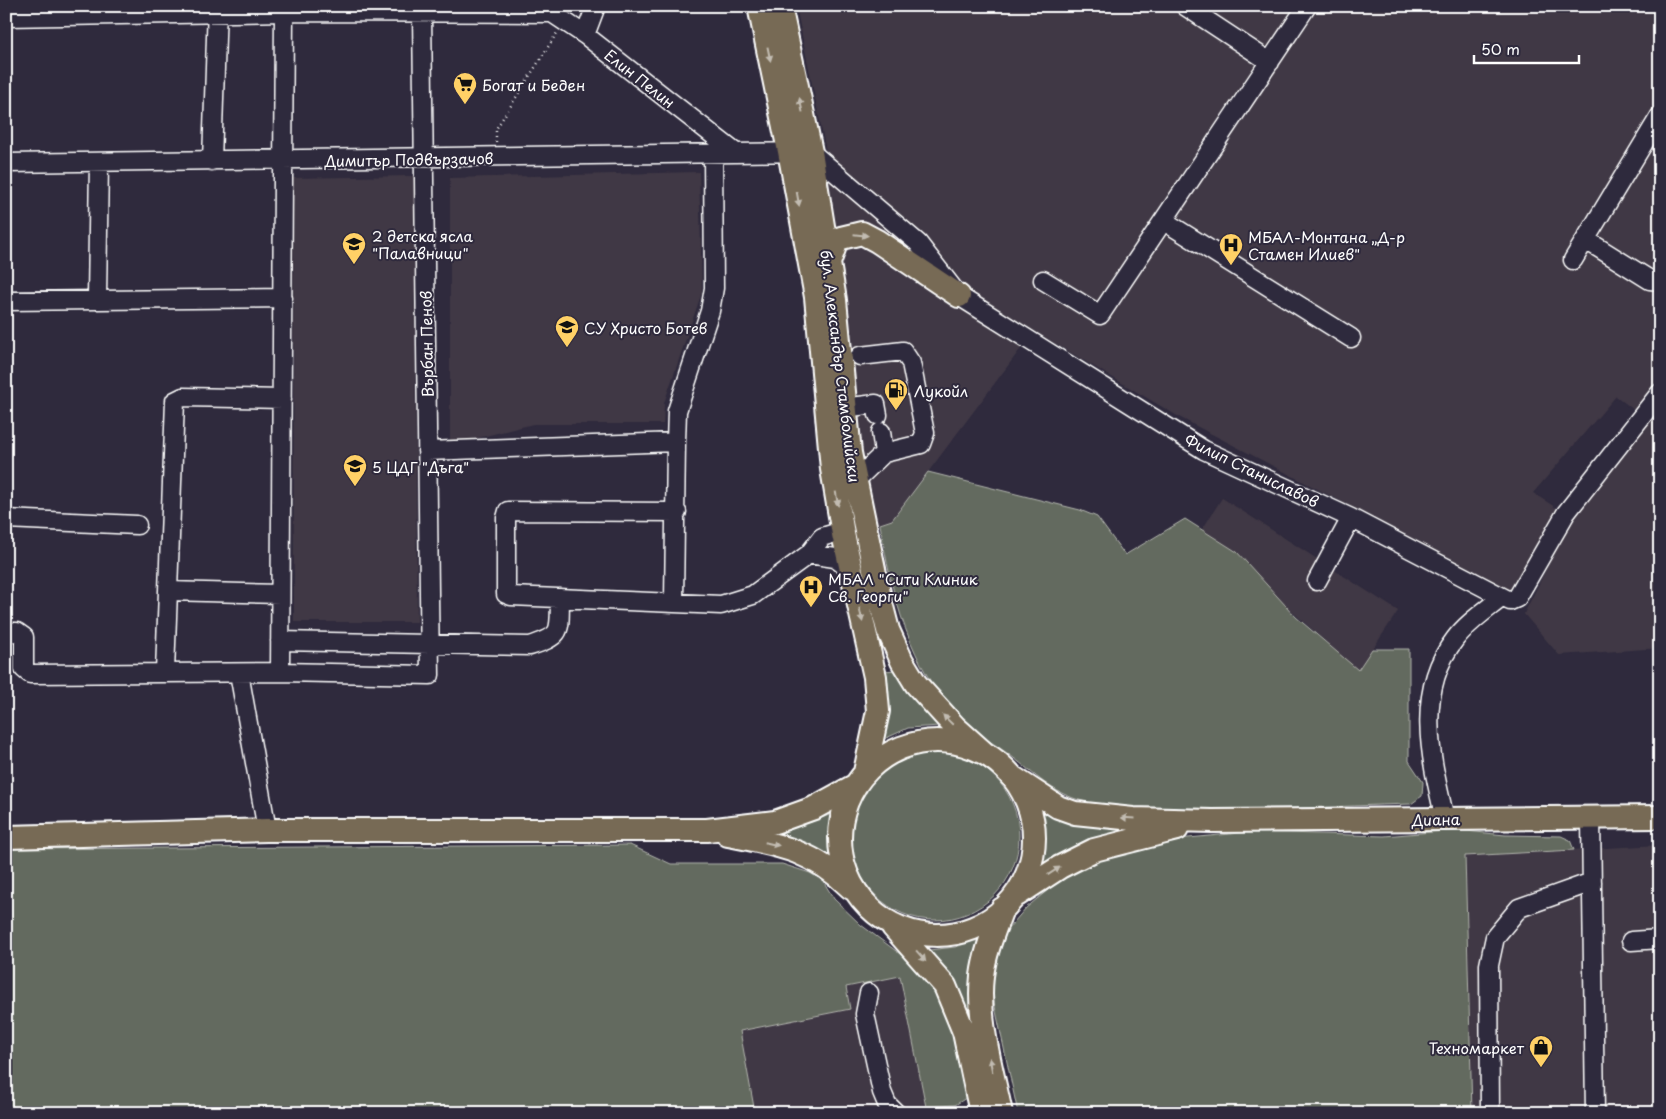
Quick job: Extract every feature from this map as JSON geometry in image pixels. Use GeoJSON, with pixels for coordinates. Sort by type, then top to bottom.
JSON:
{"type":"FeatureCollection","features":[{"type":"Feature","properties":{"kind":"main road","name":"бул. Александър Стамболийски"},"geometry":{"type":"LineString","coordinates":[[759,6],[829,262],[836,300],[832,469],[843,534],[875,676],[877,694],[876,730],[861,779],[845,807],[840,843],[849,878],[862,899]]}},
{"type":"Feature","properties":{"kind":"main road","name":"бул. Александър Стамболийски"},"geometry":{"type":"LineString","coordinates":[[780,6],[800,152],[822,364],[833,409],[855,481],[880,603],[902,661],[916,684],[955,727],[1011,776]]}},
{"type":"Feature","properties":{"kind":"main road"},"geometry":{"type":"LineString","coordinates":[[829,262],[836,242],[841,238],[862,233],[878,241],[959,296]]}},
{"type":"Feature","properties":{"kind":"main road"},"geometry":{"type":"LineString","coordinates":[[843,534],[858,552],[880,603]]}},
{"type":"Feature","properties":{"kind":"main road"},"geometry":{"type":"LineString","coordinates":[[6,837],[267,830],[707,830],[775,822],[814,808],[861,779],[896,749],[921,742],[947,741],[972,747],[984,753]]}},
{"type":"Feature","properties":{"kind":"main road"},"geometry":{"type":"LineString","coordinates":[[1011,776],[1046,800],[1076,813],[1133,819],[1212,821]]}},
{"type":"Feature","properties":{"kind":"main road"},"geometry":{"type":"LineString","coordinates":[[982,1112],[985,1030],[981,988],[985,958],[1008,903],[1028,869],[1034,836],[1025,798],[1011,776]]}},
{"type":"Feature","properties":{"kind":"main road","name":"Диана"},"geometry":{"type":"LineString","coordinates":[[1212,821],[1660,817]]}},
{"type":"Feature","properties":{"kind":"main road"},"geometry":{"type":"LineString","coordinates":[[887,921],[918,933],[947,934],[974,927],[1060,867],[1094,850],[1212,821]]}},
{"type":"Feature","properties":{"kind":"main road"},"geometry":{"type":"LineString","coordinates":[[707,830],[788,848],[816,860],[833,870],[914,948],[945,986],[964,1032],[982,1112]]}},
{"type":"Feature","properties":{"kind":"street"},"geometry":{"type":"LineString","coordinates":[[585,36],[596,6]]}},
{"type":"Feature","properties":{"kind":"street"},"geometry":{"type":"LineString","coordinates":[[1185,6],[1270,62]]}},
{"type":"Feature","properties":{"kind":"street"},"geometry":{"type":"LineString","coordinates":[[1043,280],[1100,315],[1307,6]]}},
{"type":"Feature","properties":{"kind":"street"},"geometry":{"type":"LineString","coordinates":[[212,161],[217,10]]}},
{"type":"Feature","properties":{"kind":"street"},"geometry":{"type":"LineString","coordinates":[[6,17],[217,10],[553,13]]}},
{"type":"Feature","properties":{"kind":"street"},"geometry":{"type":"LineString","coordinates":[[6,632],[17,632],[24,638],[24,669],[27,673],[280,672],[284,12]]}},
{"type":"Feature","properties":{"kind":"street","name":"Върбан Пенов"},"geometry":{"type":"LineString","coordinates":[[280,672],[430,675],[422,13]]}},
{"type":"Feature","properties":{"kind":"street","name":"Елин Пелин"},"geometry":{"type":"LineString","coordinates":[[553,13],[736,153]]}},
{"type":"Feature","properties":{"kind":"street"},"geometry":{"type":"LineString","coordinates":[[1572,260],[1586,240],[1660,116]]}},
{"type":"Feature","properties":{"kind":"street","name":"Димитър Подвързачов"},"geometry":{"type":"LineString","coordinates":[[6,163],[496,158],[800,152]]}},
{"type":"Feature","properties":{"kind":"street","name":"Филип Станиславов"},"geometry":{"type":"LineString","coordinates":[[800,152],[918,243],[959,296],[1204,450],[1351,518],[1413,549],[1501,598]]}},
{"type":"Feature","properties":{"kind":"street"},"geometry":{"type":"LineString","coordinates":[[674,603],[677,512],[677,411],[710,311],[714,288],[713,153]]}},
{"type":"Feature","properties":{"kind":"street"},"geometry":{"type":"LineString","coordinates":[[97,299],[98,162]]}},
{"type":"Feature","properties":{"kind":"street"},"geometry":{"type":"LineString","coordinates":[[1164,222],[1351,338]]}},
{"type":"Feature","properties":{"kind":"street"},"geometry":{"type":"LineString","coordinates":[[1586,240],[1650,280],[1660,280]]}},
{"type":"Feature","properties":{"kind":"street"},"geometry":{"type":"LineString","coordinates":[[6,300],[282,298]]}},
{"type":"Feature","properties":{"kind":"street"},"geometry":{"type":"LineString","coordinates":[[855,481],[884,453],[921,444],[925,433],[911,363],[903,351],[860,356]]}},
{"type":"Feature","properties":{"kind":"street"},"geometry":{"type":"LineString","coordinates":[[1445,819],[1429,743],[1429,714],[1433,681],[1442,657],[1455,638],[1466,627],[1501,598],[1510,602],[1517,598],[1566,513],[1660,393]]}},
{"type":"Feature","properties":{"kind":"street"},"geometry":{"type":"LineString","coordinates":[[165,672],[176,401],[183,397],[282,399]]}},
{"type":"Feature","properties":{"kind":"street"},"geometry":{"type":"LineString","coordinates":[[833,409],[876,404],[884,453]]}},
{"type":"Feature","properties":{"kind":"street"},"geometry":{"type":"LineString","coordinates":[[427,451],[676,442]]}},
{"type":"Feature","properties":{"kind":"street"},"geometry":{"type":"LineString","coordinates":[[677,512],[514,509],[508,511],[506,518],[506,595],[721,605],[752,595],[809,554],[822,537],[832,534],[843,534]]}},
{"type":"Feature","properties":{"kind":"street"},"geometry":{"type":"LineString","coordinates":[[1316,581],[1351,518]]}},
{"type":"Feature","properties":{"kind":"street"},"geometry":{"type":"LineString","coordinates":[[6,519],[137,525]]}},
{"type":"Feature","properties":{"kind":"street"},"geometry":{"type":"LineString","coordinates":[[809,554],[835,558],[851,570]]}},
{"type":"Feature","properties":{"kind":"street"},"geometry":{"type":"LineString","coordinates":[[168,591],[280,594]]}},
{"type":"Feature","properties":{"kind":"street"},"geometry":{"type":"LineString","coordinates":[[280,641],[530,646],[556,635],[559,626],[560,598]]}},
{"type":"Feature","properties":{"kind":"street"},"geometry":{"type":"LineString","coordinates":[[239,673],[267,830]]}},
{"type":"Feature","properties":{"kind":"street"},"geometry":{"type":"LineString","coordinates":[[1591,818],[1595,1113]]}},
{"type":"Feature","properties":{"kind":"street"},"geometry":{"type":"LineString","coordinates":[[1490,1113],[1489,965],[1495,937],[1519,908],[1592,882]]}},
{"type":"Feature","properties":{"kind":"street"},"geometry":{"type":"LineString","coordinates":[[1631,941],[1660,939]]}},
{"type":"Feature","properties":{"kind":"street"},"geometry":{"type":"LineString","coordinates":[[868,993],[865,1014],[882,1092],[887,1104],[896,1113]]}},
{"type":"Feature","properties":{"kind":"path"},"geometry":{"type":"LineString","coordinates":[[496,158],[496,129],[553,13]]}},
{"type":"Feature","properties":{"kind":"shaded area","name":"МБАЛ-Монтана „Д-р Стамен Илиев\""},"geometry":{"type":"Polygon","coordinates":[[[796,6],[1660,6],[1660,386],[1638,413],[1616,396],[1533,493],[1561,511],[1517,598],[1419,542],[1181,418],[1034,331],[892,520],[865,529],[804,173],[842,168],[826,151],[796,6]]]}},
{"type":"Feature","properties":{"kind":"shaded area","name":"СУ Христо Ботев"},"geometry":{"type":"Polygon","coordinates":[[[699,172],[702,292],[664,403],[663,424],[533,424],[450,445],[450,178],[699,172]]]}},
{"type":"Feature","properties":{"kind":"shaded area","name":"5 ЦДГ \"Дъга\""},"geometry":{"type":"Polygon","coordinates":[[[414,176],[417,622],[294,622],[293,178],[414,176]]]}},
{"type":"Feature","properties":{"kind":"shaded area"},"geometry":{"type":"Polygon","coordinates":[[[1660,403],[1660,648],[1559,655],[1524,614],[1572,517],[1660,403]]]}},
{"type":"Feature","properties":{"kind":"shaded area"},"geometry":{"type":"Polygon","coordinates":[[[1222,498],[1398,611],[1358,671],[1202,530],[1222,498]]]}},
{"type":"Feature","properties":{"kind":"shaded area"},"geometry":{"type":"Polygon","coordinates":[[[1660,845],[1660,1113],[1472,1113],[1465,856],[1660,845]]]}},
{"type":"Feature","properties":{"kind":"shaded area"},"geometry":{"type":"Polygon","coordinates":[[[901,976],[927,1113],[755,1113],[739,1031],[850,1009],[846,987],[901,976]]]}},
{"type":"Feature","properties":{"kind":"green space"},"geometry":{"type":"Polygon","coordinates":[[[928,472],[1080,510],[1097,517],[1125,555],[1185,519],[1237,552],[1296,617],[1358,670],[1372,649],[1409,649],[1409,761],[1423,782],[1422,796],[1411,804],[1241,810],[1118,808],[1092,804],[1067,796],[1040,780],[961,720],[943,700],[928,678],[906,629],[890,577],[880,524],[892,520],[928,472]]]}},
{"type":"Feature","properties":{"kind":"green space"},"geometry":{"type":"Polygon","coordinates":[[[896,670],[940,726],[908,728],[880,741],[884,671],[896,670]]]}},
{"type":"Feature","properties":{"kind":"green space"},"geometry":{"type":"Polygon","coordinates":[[[935,752],[959,756],[974,762],[982,766],[1000,783],[1005,789],[1015,812],[1019,836],[1015,860],[1009,875],[1005,883],[988,901],[982,906],[959,916],[935,920],[911,916],[896,910],[888,906],[870,889],[865,883],[855,860],[851,836],[855,812],[861,797],[865,789],[882,771],[888,766],[911,756],[935,752]]]}},
{"type":"Feature","properties":{"kind":"green space"},"geometry":{"type":"Polygon","coordinates":[[[1041,807],[1135,826],[1091,842],[1040,870],[1046,841],[1041,807]]]}},
{"type":"Feature","properties":{"kind":"green space"},"geometry":{"type":"Polygon","coordinates":[[[832,814],[829,834],[831,858],[763,834],[808,823],[832,814]]]}},
{"type":"Feature","properties":{"kind":"green space"},"geometry":{"type":"Polygon","coordinates":[[[1456,830],[1505,835],[1561,836],[1570,840],[1574,850],[1465,856],[1472,1113],[1018,1113],[994,1002],[992,982],[996,951],[1007,930],[1026,908],[1077,866],[1168,840],[1251,832],[1384,836],[1456,830]]]}},
{"type":"Feature","properties":{"kind":"green space"},"geometry":{"type":"Polygon","coordinates":[[[630,845],[671,864],[782,864],[810,873],[823,881],[834,899],[861,925],[915,965],[933,987],[945,1011],[955,1042],[966,1098],[955,1105],[926,1107],[900,976],[846,987],[850,1009],[740,1031],[755,1113],[6,1113],[6,849],[630,845]]]}},
{"type":"Feature","properties":{"kind":"green space"},"geometry":{"type":"Polygon","coordinates":[[[982,939],[978,1038],[954,985],[929,950],[955,947],[982,939]]]}},
{"type":"Feature","properties":{"kind":"place","name":"Богат и Беден"},"geometry":{"type":"Point","coordinates":[465,105]}},
{"type":"Feature","properties":{"kind":"place","name":"2 детска ясла \"Палавници\""},"geometry":{"type":"Point","coordinates":[354,265]}},
{"type":"Feature","properties":{"kind":"place","name":"МБАЛ-Монтана „Д-р Стамен Илиев\""},"geometry":{"type":"Point","coordinates":[1231,266]}},
{"type":"Feature","properties":{"kind":"place","name":"СУ Христо Ботев"},"geometry":{"type":"Point","coordinates":[567,348]}},
{"type":"Feature","properties":{"kind":"place","name":"Лукойл"},"geometry":{"type":"Point","coordinates":[896,411]}},
{"type":"Feature","properties":{"kind":"place","name":"5 ЦДГ \"Дъга\""},"geometry":{"type":"Point","coordinates":[355,487]}},
{"type":"Feature","properties":{"kind":"place","name":"МБАЛ \"Сити Клиник Св. Георги\""},"geometry":{"type":"Point","coordinates":[811,608]}},
{"type":"Feature","properties":{"kind":"place","name":"Техномаркет"},"geometry":{"type":"Point","coordinates":[1541,1068]}}]}
